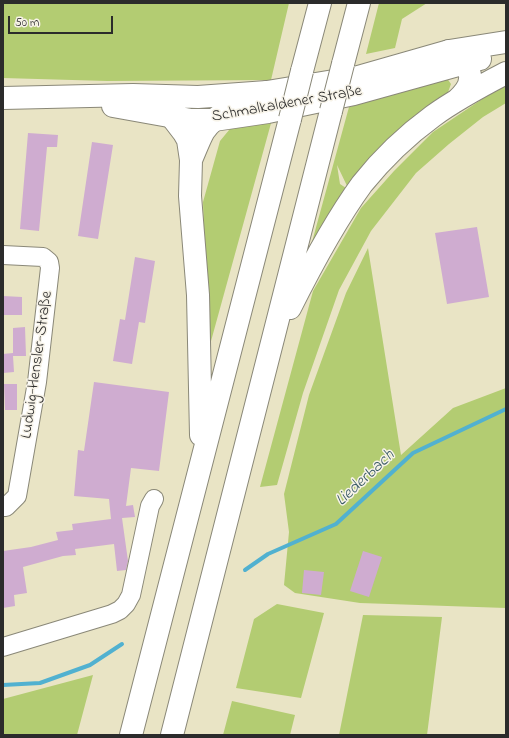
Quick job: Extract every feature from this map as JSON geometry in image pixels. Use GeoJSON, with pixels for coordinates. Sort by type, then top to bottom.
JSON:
{"type":"FeatureCollection","features":[{"type":"Feature","properties":{"kind":"main road"},"geometry":{"type":"LineString","coordinates":[[131,735],[320,3]]}},
{"type":"Feature","properties":{"kind":"main road"},"geometry":{"type":"LineString","coordinates":[[172,735],[359,3]]}},
{"type":"Feature","properties":{"kind":"main road","name":"Schmalkaldener Straße"},"geometry":{"type":"LineString","coordinates":[[65,98],[191,120],[214,120],[268,112],[354,94],[456,57],[506,42]]}},
{"type":"Feature","properties":{"kind":"main road","name":"Schmalkaldener Straße"},"geometry":{"type":"LineString","coordinates":[[3,98],[133,96],[198,97],[266,92],[358,77],[404,64],[506,52]]}},
{"type":"Feature","properties":{"kind":"main road"},"geometry":{"type":"LineString","coordinates":[[456,57],[469,69],[470,82],[464,94],[456,102]]}},
{"type":"Feature","properties":{"kind":"main road"},"geometry":{"type":"LineString","coordinates":[[271,348],[308,272],[336,224],[362,184],[409,136],[433,116],[506,73]]}},
{"type":"Feature","properties":{"kind":"main road"},"geometry":{"type":"LineString","coordinates":[[191,160],[204,132],[214,120],[230,108],[266,92]]}},
{"type":"Feature","properties":{"kind":"main road"},"geometry":{"type":"LineString","coordinates":[[172,116],[188,140],[191,160],[190,196],[198,295],[202,461]]}},
{"type":"Feature","properties":{"kind":"street","name":"Ludwig-Hensler-Straße"},"geometry":{"type":"LineString","coordinates":[[3,255],[43,257],[49,262],[50,268],[37,382],[17,496],[6,507],[3,507]]}},
{"type":"Feature","properties":{"kind":"street"},"geometry":{"type":"LineString","coordinates":[[3,647],[96,620],[120,610],[126,604],[131,595],[150,506],[154,499]]}},
{"type":"Feature","properties":{"kind":"green space"},"geometry":{"type":"Polygon","coordinates":[[[3,3],[289,3],[271,80],[107,81],[3,78],[3,3]]]}},
{"type":"Feature","properties":{"kind":"green space"},"geometry":{"type":"Polygon","coordinates":[[[379,3],[427,3],[402,19],[395,48],[366,54],[379,3]]]}},
{"type":"Feature","properties":{"kind":"green space"},"geometry":{"type":"Polygon","coordinates":[[[446,77],[451,84],[447,95],[316,243],[312,242],[349,107],[446,77]],[[337,165],[340,184],[349,190],[337,165]]]}},
{"type":"Feature","properties":{"kind":"green space"},"geometry":{"type":"Polygon","coordinates":[[[506,83],[506,103],[483,117],[416,173],[371,231],[339,290],[303,393],[277,485],[260,487],[313,291],[361,208],[394,171],[433,132],[506,83]]]}},
{"type":"Feature","properties":{"kind":"green space"},"geometry":{"type":"Polygon","coordinates":[[[273,116],[208,352],[203,202],[220,141],[234,124],[273,116]]]}},
{"type":"Feature","properties":{"kind":"green space"},"geometry":{"type":"Polygon","coordinates":[[[368,248],[401,455],[453,408],[506,388],[506,608],[360,603],[295,593],[284,585],[289,532],[284,494],[309,395],[346,293],[368,248]]]}},
{"type":"Feature","properties":{"kind":"green space"},"geometry":{"type":"Polygon","coordinates":[[[277,604],[324,613],[301,698],[236,688],[254,619],[277,604]]]}},
{"type":"Feature","properties":{"kind":"green space"},"geometry":{"type":"Polygon","coordinates":[[[363,615],[442,617],[427,735],[339,735],[363,615]]]}},
{"type":"Feature","properties":{"kind":"green space"},"geometry":{"type":"Polygon","coordinates":[[[93,675],[77,735],[3,735],[3,699],[93,675]]]}},
{"type":"Feature","properties":{"kind":"green space"},"geometry":{"type":"Polygon","coordinates":[[[232,701],[295,715],[290,735],[223,735],[232,701]]]}},
{"type":"Feature","properties":{"kind":"building"},"geometry":{"type":"Polygon","coordinates":[[[28,133],[58,135],[57,147],[47,147],[39,231],[20,229],[28,133]]]}},
{"type":"Feature","properties":{"kind":"building"},"geometry":{"type":"Polygon","coordinates":[[[92,142],[113,145],[98,239],[78,236],[92,142]]]}},
{"type":"Feature","properties":{"kind":"building"},"geometry":{"type":"Polygon","coordinates":[[[477,227],[489,297],[447,304],[435,233],[477,227]]]}},
{"type":"Feature","properties":{"kind":"building"},"geometry":{"type":"Polygon","coordinates":[[[135,257],[155,261],[145,323],[139,322],[132,364],[113,361],[120,319],[125,320],[135,257]]]}},
{"type":"Feature","properties":{"kind":"building"},"geometry":{"type":"Polygon","coordinates":[[[3,296],[22,297],[22,315],[3,315],[3,296]]]}},
{"type":"Feature","properties":{"kind":"building"},"geometry":{"type":"Polygon","coordinates":[[[25,327],[26,356],[13,356],[14,372],[3,373],[3,354],[13,353],[13,328],[25,327]]]}},
{"type":"Feature","properties":{"kind":"building"},"geometry":{"type":"Polygon","coordinates":[[[94,382],[169,392],[159,471],[131,468],[126,506],[133,505],[135,517],[122,518],[128,561],[126,570],[117,571],[114,544],[75,549],[76,555],[63,556],[23,567],[27,593],[14,595],[15,606],[3,608],[3,551],[31,547],[58,540],[56,532],[73,530],[72,524],[111,519],[109,499],[74,496],[78,450],[84,451],[94,382]]]}},
{"type":"Feature","properties":{"kind":"building"},"geometry":{"type":"Polygon","coordinates":[[[4,384],[17,384],[17,410],[5,410],[4,384]]]}},
{"type":"Feature","properties":{"kind":"building"},"geometry":{"type":"Polygon","coordinates":[[[363,551],[382,557],[369,597],[350,591],[363,551]]]}},
{"type":"Feature","properties":{"kind":"building"},"geometry":{"type":"Polygon","coordinates":[[[304,570],[324,572],[321,595],[302,593],[304,570]]]}},
{"type":"Feature","properties":{"kind":"waterway","name":"Liederbach"},"geometry":{"type":"LineString","coordinates":[[245,570],[268,554],[336,524],[413,453],[506,409]]}},
{"type":"Feature","properties":{"kind":"waterway","name":"Liederbach"},"geometry":{"type":"LineString","coordinates":[[3,685],[40,683],[90,665],[122,644]]}}]}
